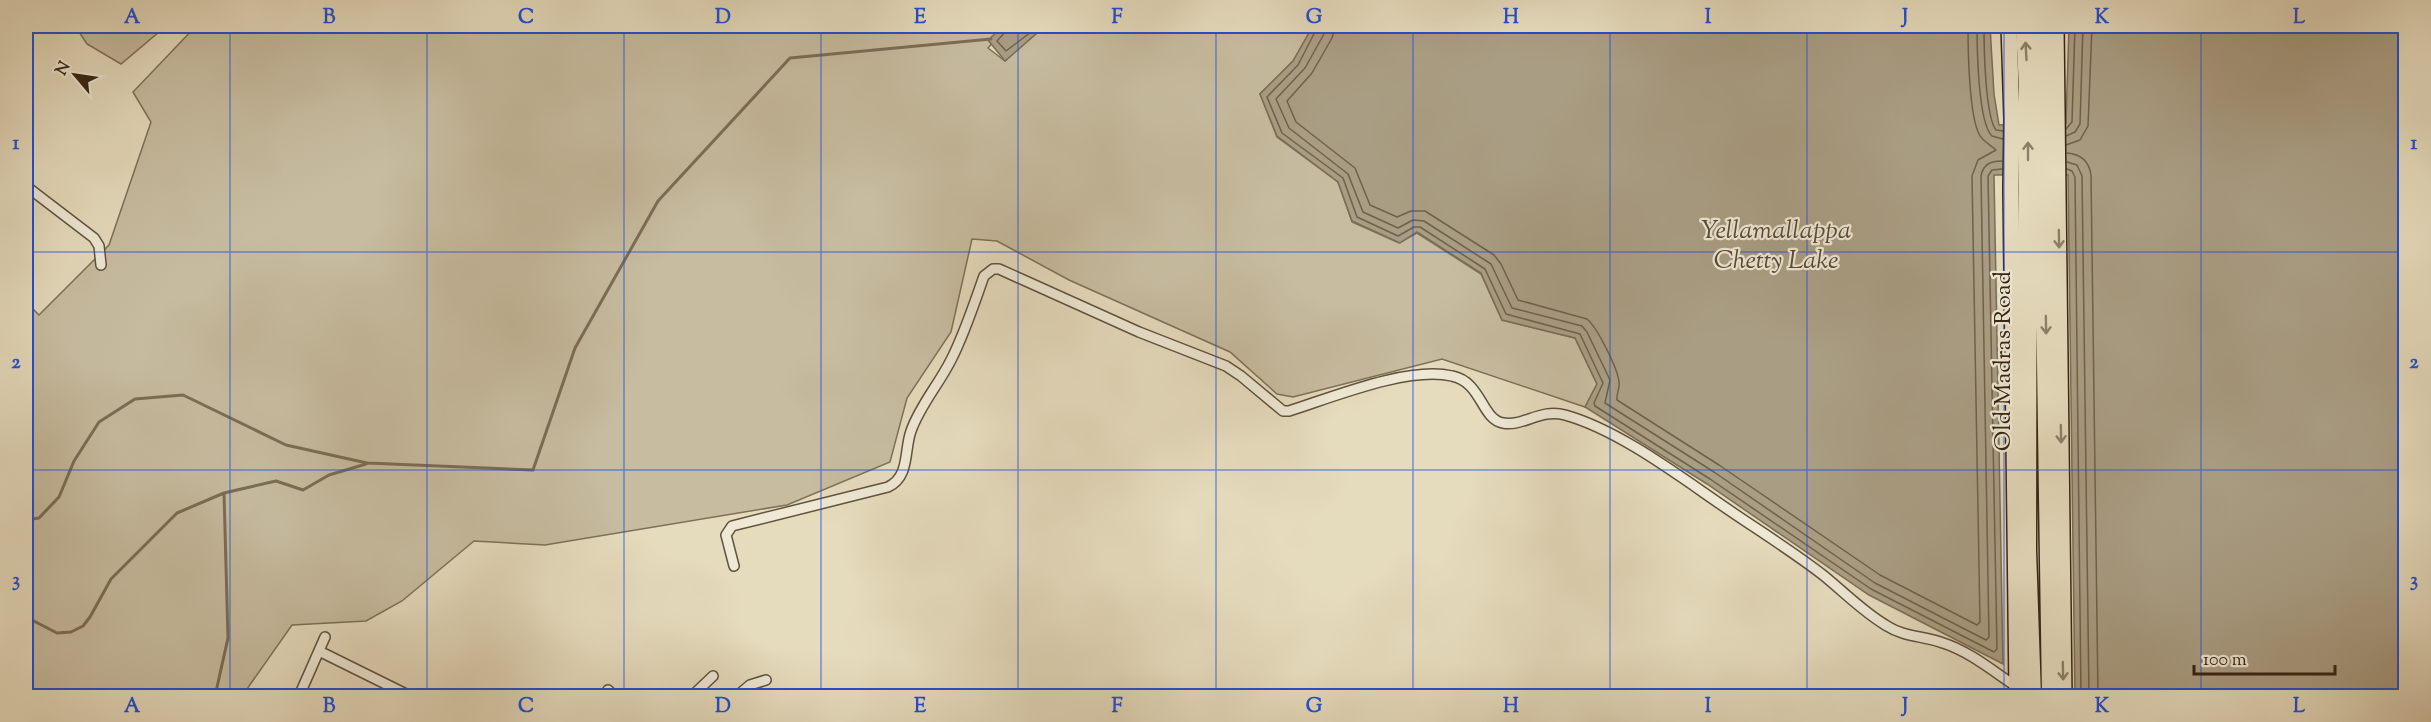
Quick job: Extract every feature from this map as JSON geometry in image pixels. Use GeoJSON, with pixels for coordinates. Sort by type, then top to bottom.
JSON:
{"type":"FeatureCollection","features":[{"type":"Feature","properties":{"kind":"highway","name":"Old Madras Road"},"geometry":{"type":"LineString","coordinates":[[2025,26],[2035,118]]}},
{"type":"Feature","properties":{"kind":"highway","name":"Old Madras Road"},"geometry":{"type":"LineString","coordinates":[[2022,693],[2028,550],[2035,118],[2041,26]]}},
{"type":"Feature","properties":{"kind":"highway","name":"Old Madras Road"},"geometry":{"type":"LineString","coordinates":[[2035,184],[2057,606],[2051,696]]}},
{"type":"Feature","properties":{"kind":"main road"},"geometry":{"type":"LineString","coordinates":[[2009,26],[2035,118]]}},
{"type":"Feature","properties":{"kind":"main road"},"geometry":{"type":"LineString","coordinates":[[2035,184],[2035,118],[2056,26]]}},
{"type":"Feature","properties":{"kind":"main road"},"geometry":{"type":"LineString","coordinates":[[2057,606],[2064,696]]}},
{"type":"Feature","properties":{"kind":"street"},"geometry":{"type":"LineString","coordinates":[[26,186],[94,238],[99,246],[101,265]]}},
{"type":"Feature","properties":{"kind":"street"},"geometry":{"type":"LineString","coordinates":[[734,566],[726,535],[732,526],[888,487],[899,480],[905,464],[910,433],[916,419],[953,356],[984,276],[993,269],[999,269],[1139,332],[1226,366],[1283,411],[1387,381],[1438,375],[1452,376],[1470,384],[1490,415],[1504,423],[1513,423],[1539,414],[1551,413],[1580,420],[1624,442],[1702,492],[1822,575],[1888,627],[1907,635],[1950,646],[2022,693]]}},
{"type":"Feature","properties":{"kind":"street"},"geometry":{"type":"LineString","coordinates":[[303,695],[325,637]]}},
{"type":"Feature","properties":{"kind":"street"},"geometry":{"type":"LineString","coordinates":[[319,651],[410,696]]}},
{"type":"Feature","properties":{"kind":"street"},"geometry":{"type":"LineString","coordinates":[[692,696],[713,676]]}},
{"type":"Feature","properties":{"kind":"street"},"geometry":{"type":"LineString","coordinates":[[737,696],[750,685],[766,680]]}},
{"type":"Feature","properties":{"kind":"shaded area"},"geometry":{"type":"Polygon","coordinates":[[[75,26],[166,26],[121,64],[87,44],[75,26]]]}},
{"type":"Feature","properties":{"kind":"shaded area"},"geometry":{"type":"Polygon","coordinates":[[[196,26],[547,26],[551,31],[560,26],[1008,26],[988,48],[1005,61],[1037,33],[1053,26],[1313,26],[1293,61],[1260,94],[1277,137],[1338,182],[1352,222],[1399,243],[1417,233],[1481,274],[1502,320],[1575,338],[1597,384],[1585,407],[1442,359],[1293,397],[1277,394],[1230,352],[1069,280],[997,241],[972,239],[951,332],[907,398],[890,462],[787,505],[545,545],[474,541],[402,601],[366,621],[292,625],[242,696],[26,696],[26,302],[39,315],[109,245],[151,122],[133,92],[196,26]]]}},
{"type":"Feature","properties":{"kind":"water"},"geometry":{"type":"Polygon","coordinates":[[[1004,26],[1052,26],[1037,33],[1005,61],[988,40],[1004,26]]]}},
{"type":"Feature","properties":{"kind":"water","name":"Yellamallappa Chetty Lake"},"geometry":{"type":"Polygon","coordinates":[[[1313,26],[1990,26],[1994,94],[1999,125],[2066,123],[2069,26],[2405,26],[2405,696],[2075,696],[2068,175],[1994,175],[2003,664],[1869,595],[1707,484],[1585,407],[1597,384],[1575,338],[1502,320],[1481,273],[1417,232],[1400,243],[1352,221],[1338,182],[1277,136],[1260,94],[1293,61],[1313,26]]]}},
{"type":"Feature","properties":{"kind":"waterway"},"geometry":{"type":"LineString","coordinates":[[26,520],[39,518],[59,497],[74,461],[99,422],[135,399],[183,395],[286,445],[367,463],[533,470],[575,348],[658,201],[790,58],[991,39]]}},
{"type":"Feature","properties":{"kind":"waterway"},"geometry":{"type":"LineString","coordinates":[[26,617],[57,633],[71,632],[83,626],[111,579],[177,513],[224,493],[276,481],[303,490],[329,475],[366,464]]}},
{"type":"Feature","properties":{"kind":"waterway"},"geometry":{"type":"LineString","coordinates":[[215,696],[228,638],[224,493]]}}]}
